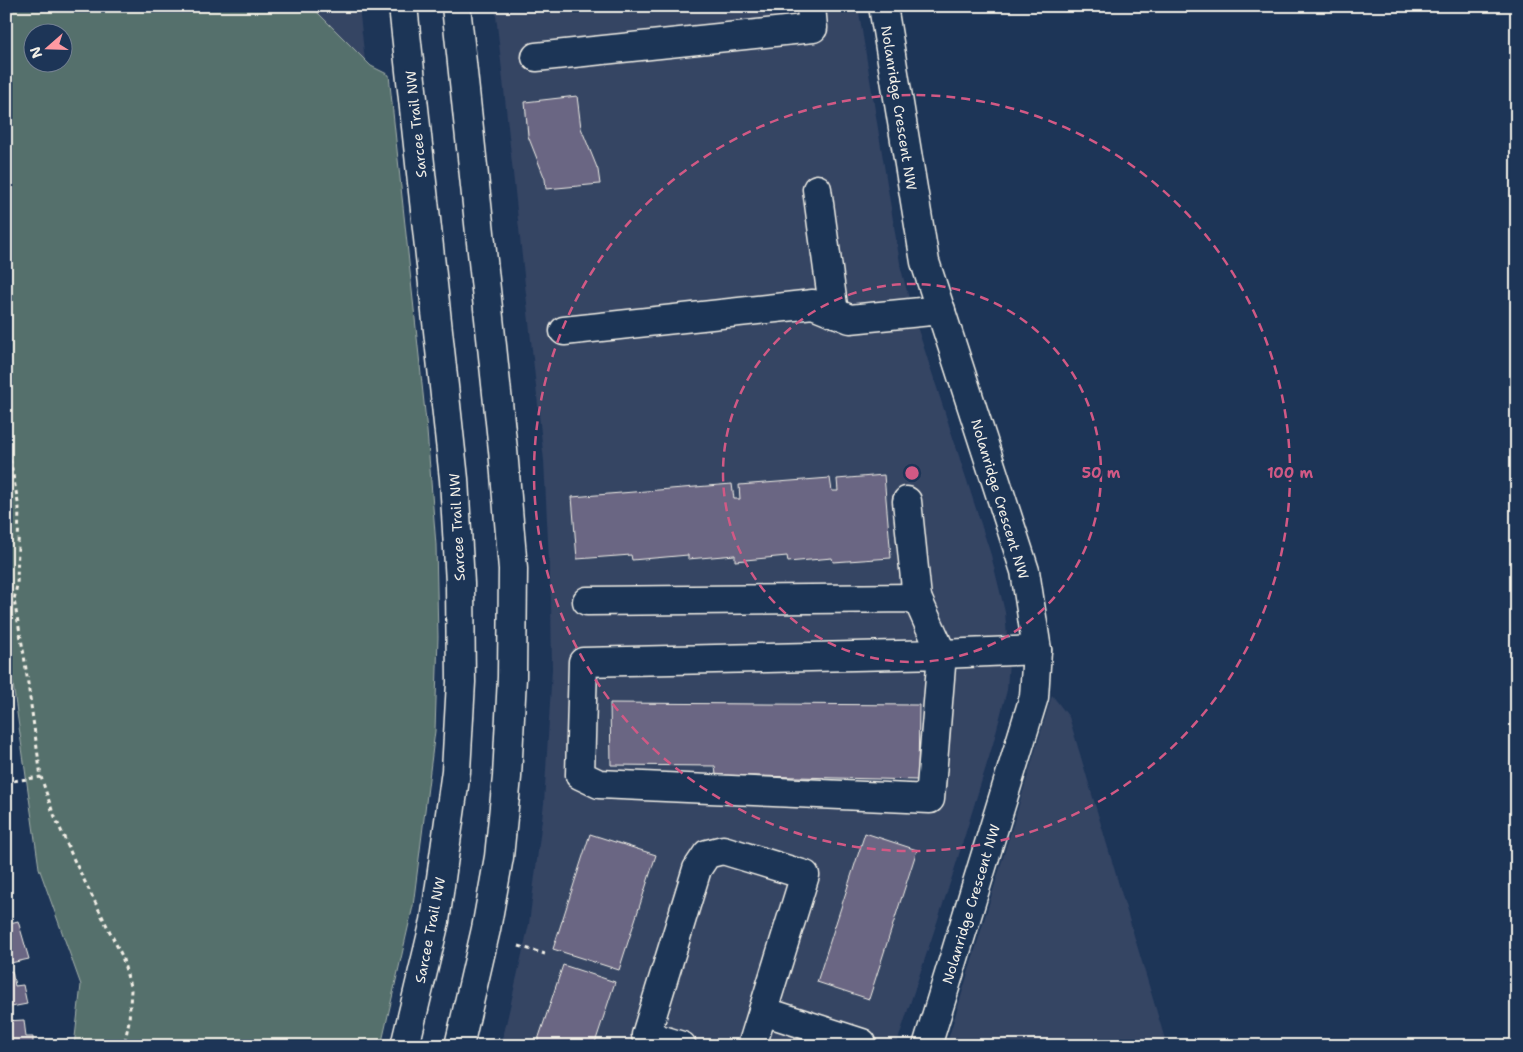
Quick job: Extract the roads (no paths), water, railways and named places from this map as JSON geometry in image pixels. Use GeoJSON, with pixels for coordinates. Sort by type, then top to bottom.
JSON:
{"type":"FeatureCollection","features":[{"type":"Feature","properties":{"kind":"main road","name":"Sarcee Trail NW"},"geometry":{"type":"LineString","coordinates":[[403,6],[454,479],[460,584],[461,673],[456,771],[434,921],[405,1046]]}},
{"type":"Feature","properties":{"kind":"main road"},"geometry":{"type":"LineString","coordinates":[[456,6],[503,450],[513,568],[512,677],[507,777],[499,856],[486,929],[459,1046]]}},
{"type":"Feature","properties":{"kind":"main road"},"geometry":{"type":"LineString","coordinates":[[536,57],[813,28],[811,6]]}},
{"type":"Feature","properties":{"kind":"main road","name":"Nolanridge Crescent NW"},"geometry":{"type":"LineString","coordinates":[[882,6],[925,262],[1025,571],[1037,650],[1034,697],[927,1046]]}},
{"type":"Feature","properties":{"kind":"main road"},"geometry":{"type":"LineString","coordinates":[[817,188],[834,313]]}},
{"type":"Feature","properties":{"kind":"main road"},"geometry":{"type":"LineString","coordinates":[[564,332],[813,304],[850,319],[941,310]]}},
{"type":"Feature","properties":{"kind":"main road"},"geometry":{"type":"LineString","coordinates":[[907,500],[917,598],[942,654],[930,799],[599,784],[580,775],[583,662],[942,654],[1037,650]]}},
{"type":"Feature","properties":{"kind":"main road"},"geometry":{"type":"LineString","coordinates":[[587,601],[917,598]]}},
{"type":"Feature","properties":{"kind":"main road"},"geometry":{"type":"LineString","coordinates":[[682,1046],[645,1040],[697,869],[707,854],[723,850],[805,875],[752,1046]]}},
{"type":"Feature","properties":{"kind":"main road"},"geometry":{"type":"LineString","coordinates":[[762,1011],[862,1043]]}}]}
